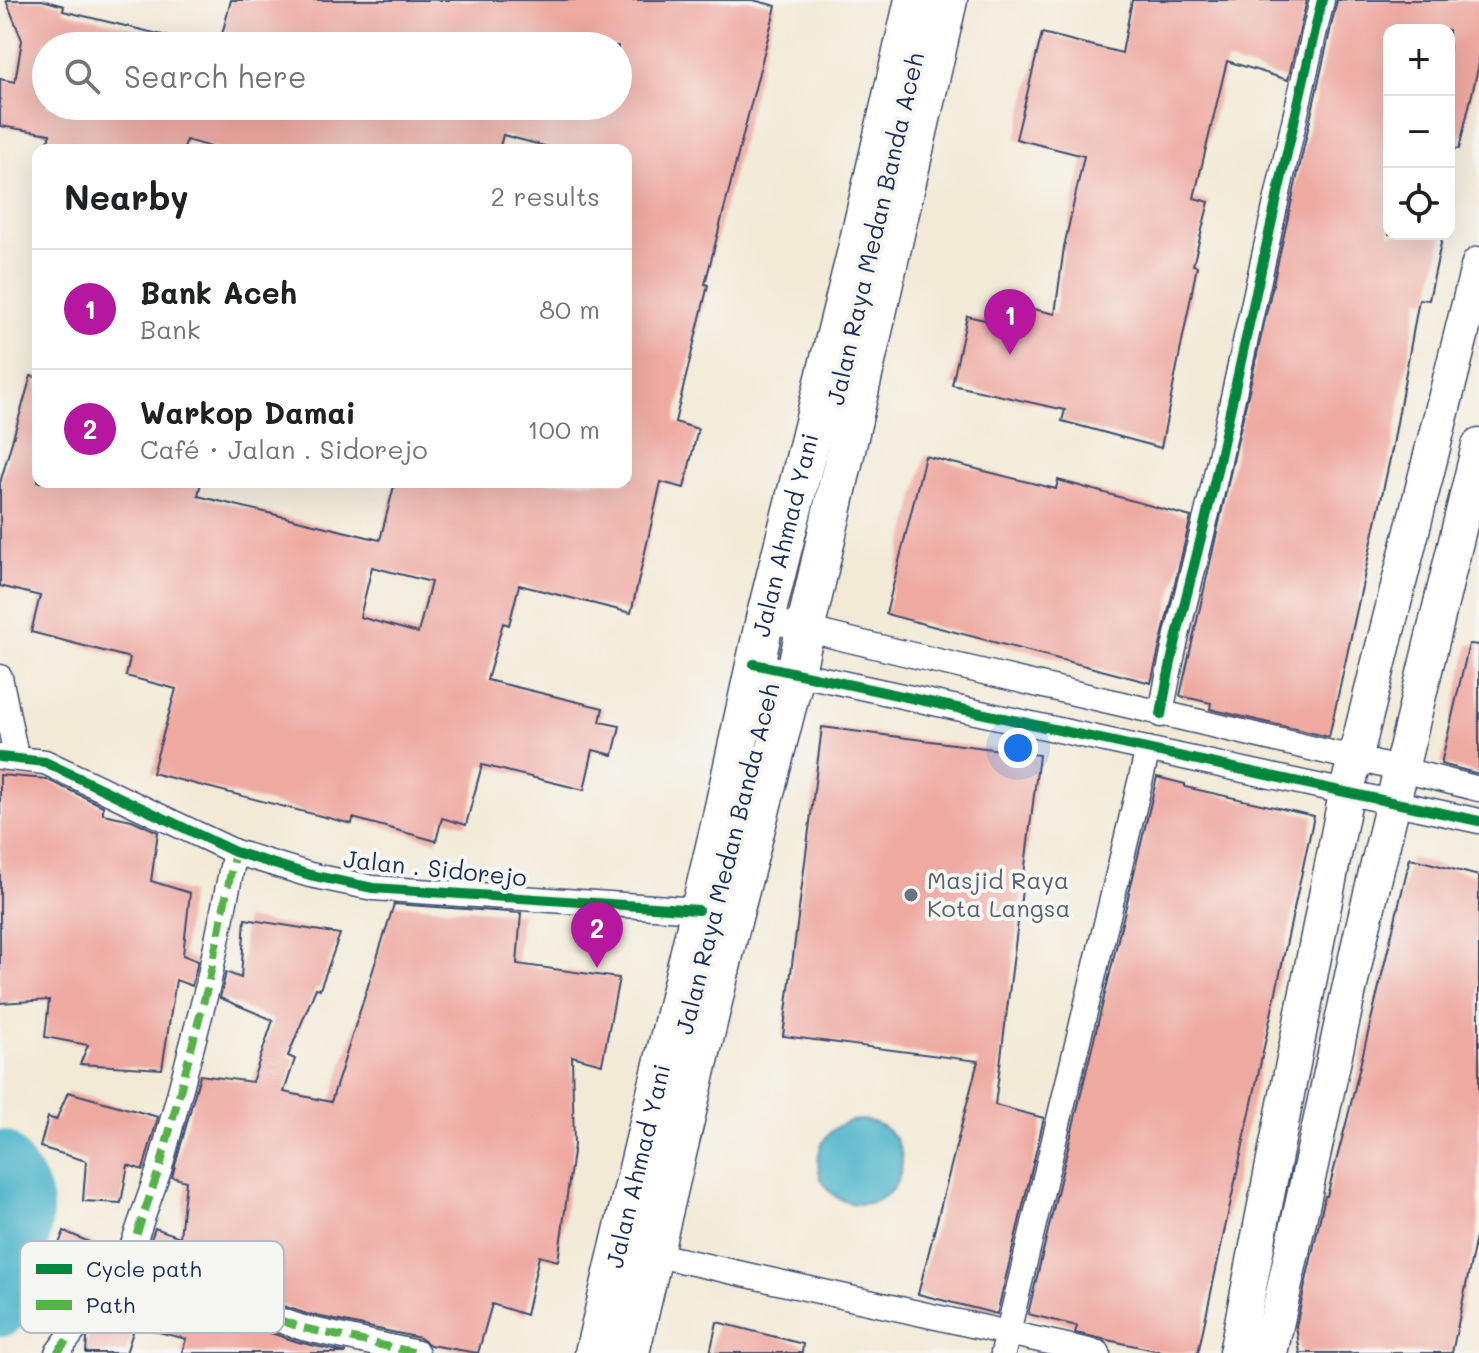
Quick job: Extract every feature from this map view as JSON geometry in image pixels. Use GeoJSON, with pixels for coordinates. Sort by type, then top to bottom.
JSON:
{"type":"FeatureCollection","features":[{"type":"Feature","properties":{"kind":"main road","name":"Jalan Ahmad Yani"},"geometry":{"type":"LineString","coordinates":[[594,1353],[636,1250],[698,910],[914,0]]}},
{"type":"Feature","properties":{"kind":"main road","name":"Jalan Raya Medan Banda Aceh"},"geometry":{"type":"LineString","coordinates":[[630,1353],[636,1250],[795,675],[948,0]]}},
{"type":"Feature","properties":{"kind":"main road"},"geometry":{"type":"LineString","coordinates":[[1236,1353],[1346,794],[1479,264]]}},
{"type":"Feature","properties":{"kind":"main road"},"geometry":{"type":"LineString","coordinates":[[1270,1353],[1400,769],[1479,446]]}},
{"type":"Feature","properties":{"kind":"main road"},"geometry":{"type":"LineString","coordinates":[[1285,1104],[1322,1111]]}},
{"type":"Feature","properties":{"kind":"street"},"geometry":{"type":"LineString","coordinates":[[1161,715],[1173,643],[1218,465],[1269,222],[1322,0]]}},
{"type":"Feature","properties":{"kind":"street"},"geometry":{"type":"LineString","coordinates":[[765,619],[1161,715],[1356,756],[1479,789]]}},
{"type":"Feature","properties":{"kind":"street"},"geometry":{"type":"LineString","coordinates":[[754,664],[1479,821]]}},
{"type":"Feature","properties":{"kind":"street"},"geometry":{"type":"LineString","coordinates":[[0,677],[8,756]]}},
{"type":"Feature","properties":{"kind":"street"},"geometry":{"type":"LineString","coordinates":[[1006,1343],[1148,749]]}},
{"type":"Feature","properties":{"kind":"street","name":"Jalan . Sidorejo"},"geometry":{"type":"LineString","coordinates":[[8,756],[45,762],[235,852],[310,875],[373,888],[698,910]]}},
{"type":"Feature","properties":{"kind":"street"},"geometry":{"type":"LineString","coordinates":[[134,1241],[164,1152],[208,985],[235,852]]}},
{"type":"Feature","properties":{"kind":"street"},"geometry":{"type":"LineString","coordinates":[[636,1250],[1006,1343],[1098,1353]]}},
{"type":"Feature","properties":{"kind":"street"},"geometry":{"type":"LineString","coordinates":[[284,1322],[417,1353]]}},
{"type":"Feature","properties":{"kind":"street"},"geometry":{"type":"LineString","coordinates":[[57,1353],[72,1333]]}},
{"type":"Feature","properties":{"kind":"water"},"geometry":{"type":"Polygon","coordinates":[[[860,1120],[876,1123],[890,1132],[899,1146],[902,1162],[899,1178],[890,1192],[876,1201],[860,1204],[844,1201],[830,1192],[821,1178],[818,1162],[821,1146],[830,1132],[844,1123],[860,1120]]]}},
{"type":"Feature","properties":{"kind":"building"},"geometry":{"type":"Polygon","coordinates":[[[6,0],[42,0],[64,6],[63,11],[150,32],[32,32],[32,120],[632,120],[632,32],[223,32],[231,0],[753,0],[776,6],[705,284],[708,285],[675,422],[698,429],[684,488],[661,482],[631,613],[519,585],[509,625],[503,623],[487,680],[603,708],[600,722],[620,726],[613,755],[593,750],[584,790],[482,765],[466,825],[442,818],[436,841],[353,818],[352,824],[152,773],[176,689],[126,676],[130,658],[31,632],[40,596],[0,586],[0,483],[31,376],[32,488],[200,488],[198,496],[380,540],[393,488],[632,488],[632,144],[537,144],[503,135],[501,144],[200,144],[186,140],[185,144],[48,144],[50,134],[0,126],[0,79],[15,82],[22,40],[6,0]],[[372,567],[360,617],[418,633],[431,582],[372,567]]]}},
{"type":"Feature","properties":{"kind":"building"},"geometry":{"type":"Polygon","coordinates":[[[1132,0],[1307,0],[1288,80],[1227,61],[1194,198],[1209,202],[1193,265],[1197,266],[1161,448],[1062,421],[1065,410],[952,385],[967,316],[1011,326],[1016,305],[1055,314],[1064,247],[1084,156],[1016,139],[1042,33],[1122,53],[1132,0]]]}},
{"type":"Feature","properties":{"kind":"building"},"geometry":{"type":"Polygon","coordinates":[[[1337,0],[1479,0],[1479,64],[1459,149],[1455,149],[1455,24],[1383,24],[1383,240],[1442,240],[1429,300],[1419,299],[1393,445],[1329,737],[1210,709],[1211,703],[1180,696],[1337,0]]]}},
{"type":"Feature","properties":{"kind":"building"},"geometry":{"type":"Polygon","coordinates":[[[925,456],[1056,489],[1058,480],[1191,517],[1151,683],[886,614],[925,456]]]}},
{"type":"Feature","properties":{"kind":"building"},"geometry":{"type":"Polygon","coordinates":[[[1469,644],[1479,645],[1479,774],[1441,764],[1469,644]]]}},
{"type":"Feature","properties":{"kind":"building","name":"Masjid Raya Kota Langsa"},"geometry":{"type":"Polygon","coordinates":[[[822,727],[1039,755],[995,1105],[1044,1118],[997,1314],[918,1294],[978,1061],[783,1036],[822,727]]]}},
{"type":"Feature","properties":{"kind":"building"},"geometry":{"type":"Polygon","coordinates":[[[0,775],[46,779],[103,806],[103,814],[132,820],[158,832],[151,881],[190,893],[183,955],[198,961],[192,986],[176,980],[162,1069],[80,1064],[88,1045],[45,1037],[49,1000],[0,1003],[0,775]]]}},
{"type":"Feature","properties":{"kind":"building"},"geometry":{"type":"Polygon","coordinates":[[[1157,777],[1185,784],[1185,787],[1314,816],[1198,1353],[1168,1353],[1075,1333],[1077,1326],[1028,1314],[1157,777]]]}},
{"type":"Feature","properties":{"kind":"building"},"geometry":{"type":"Polygon","coordinates":[[[1410,858],[1479,876],[1479,1223],[1452,1353],[1300,1353],[1296,1326],[1325,1196],[1348,1116],[1410,858]]]}},
{"type":"Feature","properties":{"kind":"building"},"geometry":{"type":"Polygon","coordinates":[[[394,904],[521,913],[517,964],[619,978],[602,1064],[572,1056],[574,1145],[558,1261],[539,1256],[526,1315],[492,1304],[478,1353],[430,1345],[420,1338],[284,1306],[284,1241],[150,1241],[155,1228],[180,1237],[186,1181],[172,1177],[200,1075],[252,1082],[273,1020],[220,998],[226,972],[241,978],[245,919],[340,934],[320,989],[316,988],[288,1056],[295,1059],[284,1092],[331,1102],[394,904]]]}},
{"type":"Feature","properties":{"kind":"building"},"geometry":{"type":"Polygon","coordinates":[[[68,1092],[158,1117],[143,1170],[128,1165],[121,1203],[83,1201],[86,1161],[40,1147],[48,1117],[56,1120],[68,1092]]]}},
{"type":"Feature","properties":{"kind":"building"},"geometry":{"type":"Polygon","coordinates":[[[64,1231],[87,1241],[60,1241],[64,1231]]]}},
{"type":"Feature","properties":{"kind":"building"},"geometry":{"type":"Polygon","coordinates":[[[717,1322],[803,1344],[802,1353],[710,1353],[717,1322]]]}},
{"type":"Feature","properties":{"kind":"building"},"geometry":{"type":"Polygon","coordinates":[[[91,1333],[133,1333],[126,1353],[86,1353],[87,1338],[91,1333]]]}},
{"type":"Feature","properties":{"kind":"building"},"geometry":{"type":"Polygon","coordinates":[[[162,1333],[271,1333],[347,1353],[182,1353],[186,1339],[162,1333]]]}},
{"type":"Feature","properties":{"kind":"waterway"},"geometry":{"type":"LineString","coordinates":[[0,1158],[20,1189],[25,1209],[16,1260],[0,1309]]}},
{"type":"Feature","properties":{"kind":"marked path"},"geometry":{"type":"LineString","coordinates":[[134,1241],[160,1167],[208,985],[235,852]]}},
{"type":"Feature","properties":{"kind":"marked path"},"geometry":{"type":"LineString","coordinates":[[284,1322],[417,1353]]}},
{"type":"Feature","properties":{"kind":"marked path"},"geometry":{"type":"LineString","coordinates":[[57,1353],[72,1333]]}},
{"type":"Feature","properties":{"kind":"cycle path"},"geometry":{"type":"LineString","coordinates":[[1161,715],[1322,0]]}},
{"type":"Feature","properties":{"kind":"cycle path"},"geometry":{"type":"LineString","coordinates":[[754,664],[1479,821]]}},
{"type":"Feature","properties":{"kind":"cycle path"},"geometry":{"type":"LineString","coordinates":[[0,757],[45,762],[235,852],[310,875],[373,888],[698,910]]}},
{"type":"Feature","properties":{"kind":"place","name":"Bank Aceh"},"geometry":{"type":"Point","coordinates":[1010,355]}},
{"type":"Feature","properties":{"kind":"place","name":"Masjid Raya Kota Langsa"},"geometry":{"type":"Point","coordinates":[911,895]}},
{"type":"Feature","properties":{"kind":"place","name":"Warkop Damai"},"geometry":{"type":"Point","coordinates":[597,968]}}]}
